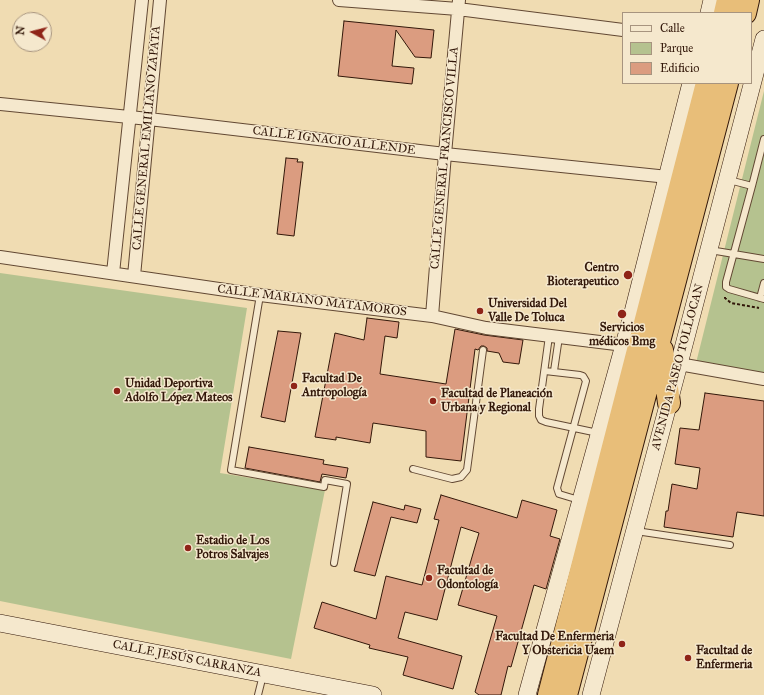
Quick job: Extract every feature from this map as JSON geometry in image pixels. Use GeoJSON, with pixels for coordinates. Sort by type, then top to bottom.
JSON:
{"type":"FeatureCollection","features":[{"type":"Feature","properties":{"kind":"highway"},"geometry":{"type":"LineString","coordinates":[[725,12],[728,0]]}},
{"type":"Feature","properties":{"kind":"highway"},"geometry":{"type":"LineString","coordinates":[[745,12],[748,0]]}},
{"type":"Feature","properties":{"kind":"highway"},"geometry":{"type":"LineString","coordinates":[[549,695],[707,84]]}},
{"type":"Feature","properties":{"kind":"highway","name":"AVENIDA PASEO TOLLOCAN"},"geometry":{"type":"LineString","coordinates":[[566,695],[727,84]]}},
{"type":"Feature","properties":{"kind":"highway"},"geometry":{"type":"LineString","coordinates":[[632,316],[655,289]]}},
{"type":"Feature","properties":{"kind":"highway"},"geometry":{"type":"LineString","coordinates":[[660,339],[669,404]]}},
{"type":"Feature","properties":{"kind":"main road"},"geometry":{"type":"LineString","coordinates":[[709,12],[712,0]]}},
{"type":"Feature","properties":{"kind":"main road","name":"AVENIDA PASEO TOLLOCAN"},"geometry":{"type":"LineString","coordinates":[[591,695],[669,404],[764,39]]}},
{"type":"Feature","properties":{"kind":"main road"},"geometry":{"type":"LineString","coordinates":[[527,695],[624,346],[691,84]]}},
{"type":"Feature","properties":{"kind":"main road","name":"CALLE JESÚS CARRANZA"},"geometry":{"type":"LineString","coordinates":[[0,623],[373,695]]}},
{"type":"Feature","properties":{"kind":"street","name":"CALLE GENERAL EMILIANO ZAPATA"},"geometry":{"type":"LineString","coordinates":[[113,273],[142,0]]}},
{"type":"Feature","properties":{"kind":"street","name":"CALLE GENERAL EMILIANO ZAPATA"},"geometry":{"type":"LineString","coordinates":[[134,276],[160,0]]}},
{"type":"Feature","properties":{"kind":"street"},"geometry":{"type":"LineString","coordinates":[[339,0],[458,4],[622,30]]}},
{"type":"Feature","properties":{"kind":"street","name":"CALLE GENERAL FRANCISCO VILLA"},"geometry":{"type":"LineString","coordinates":[[432,316],[444,154],[458,4]]}},
{"type":"Feature","properties":{"kind":"street","name":"CALLE IGNACIO ALLENDE"},"geometry":{"type":"LineString","coordinates":[[0,104],[149,119],[444,154],[668,177]]}},
{"type":"Feature","properties":{"kind":"street","name":"CALLE MARIANO MATAMOROS"},"geometry":{"type":"LineString","coordinates":[[0,257],[260,296],[432,316],[486,329],[624,346]]}},
{"type":"Feature","properties":{"kind":"street"},"geometry":{"type":"LineString","coordinates":[[679,364],[764,379]]}},
{"type":"Feature","properties":{"kind":"lane"},"geometry":{"type":"LineString","coordinates":[[764,139],[726,282],[726,287],[762,298],[764,283]]}},
{"type":"Feature","properties":{"kind":"lane"},"geometry":{"type":"LineString","coordinates":[[727,180],[752,186]]}},
{"type":"Feature","properties":{"kind":"lane"},"geometry":{"type":"LineString","coordinates":[[709,250],[764,259]]}},
{"type":"Feature","properties":{"kind":"lane"},"geometry":{"type":"LineString","coordinates":[[260,296],[231,470],[324,487],[325,480],[348,484],[334,563]]}},
{"type":"Feature","properties":{"kind":"lane"},"geometry":{"type":"LineString","coordinates":[[554,337],[545,371],[539,416],[541,420],[546,422],[600,434]]}},
{"type":"Feature","properties":{"kind":"lane"},"geometry":{"type":"LineString","coordinates":[[554,337],[554,371]]}},
{"type":"Feature","properties":{"kind":"lane"},"geometry":{"type":"LineString","coordinates":[[413,469],[452,479],[461,477],[467,470],[483,350]]}},
{"type":"Feature","properties":{"kind":"lane"},"geometry":{"type":"LineString","coordinates":[[545,371],[580,375],[583,376],[586,381],[558,480],[557,490],[559,494],[581,501]]}},
{"type":"Feature","properties":{"kind":"lane"},"geometry":{"type":"LineString","coordinates":[[635,531],[730,545]]}},
{"type":"Feature","properties":{"kind":"lane"},"geometry":{"type":"LineString","coordinates":[[258,695],[263,673]]}},
{"type":"Feature","properties":{"kind":"green space"},"geometry":{"type":"Polygon","coordinates":[[[764,91],[764,374],[696,363],[764,91]]]}},
{"type":"Feature","properties":{"kind":"green space","name":"Unidad Deportiva Adolfo López Mateos"},"geometry":{"type":"Polygon","coordinates":[[[0,273],[247,308],[220,473],[325,490],[291,659],[0,601],[0,273]]]}},
{"type":"Feature","properties":{"kind":"building"},"geometry":{"type":"Polygon","coordinates":[[[344,21],[434,30],[431,58],[415,57],[396,30],[392,66],[414,68],[412,84],[338,76],[344,21]]]}},
{"type":"Feature","properties":{"kind":"building"},"geometry":{"type":"Polygon","coordinates":[[[286,158],[298,159],[297,162],[303,162],[294,236],[277,234],[286,158]]]}},
{"type":"Feature","properties":{"kind":"building"},"geometry":{"type":"Polygon","coordinates":[[[367,318],[399,322],[397,338],[385,336],[380,374],[446,384],[455,329],[484,335],[523,340],[519,364],[503,362],[499,353],[487,351],[487,348],[484,346],[481,346],[478,350],[475,349],[461,461],[426,457],[426,431],[373,423],[370,443],[336,437],[336,440],[315,437],[335,333],[364,340],[367,318]]]}},
{"type":"Feature","properties":{"kind":"building"},"geometry":{"type":"Polygon","coordinates":[[[278,331],[301,333],[285,422],[261,417],[278,331]]]}},
{"type":"Feature","properties":{"kind":"building"},"geometry":{"type":"Polygon","coordinates":[[[705,393],[764,401],[764,516],[737,512],[733,537],[664,527],[672,484],[697,489],[700,468],[675,464],[680,428],[699,430],[705,393]]]}},
{"type":"Feature","properties":{"kind":"building"},"geometry":{"type":"Polygon","coordinates":[[[249,447],[324,460],[323,464],[348,468],[346,478],[322,474],[320,482],[245,468],[249,447]]]}},
{"type":"Feature","properties":{"kind":"building"},"geometry":{"type":"Polygon","coordinates":[[[441,495],[517,518],[522,500],[557,510],[550,536],[560,539],[546,589],[534,585],[511,667],[508,666],[501,695],[479,695],[475,692],[497,616],[458,605],[479,533],[461,527],[437,620],[405,612],[398,638],[462,656],[453,689],[403,675],[408,657],[369,648],[370,645],[314,628],[322,602],[376,619],[386,576],[422,585],[439,520],[434,519],[441,495]]]}},
{"type":"Feature","properties":{"kind":"building"},"geometry":{"type":"Polygon","coordinates":[[[373,502],[404,510],[405,505],[421,509],[417,523],[391,517],[375,576],[354,571],[373,502]]]}},
{"type":"Feature","properties":{"kind":"place","name":"Centro Bioterapeutico"},"geometry":{"type":"Point","coordinates":[628,275]}},
{"type":"Feature","properties":{"kind":"place","name":"Universidad Del Valle De Toluca"},"geometry":{"type":"Point","coordinates":[480,311]}},
{"type":"Feature","properties":{"kind":"place","name":"Servicios médicos Bmg"},"geometry":{"type":"Point","coordinates":[622,314]}},
{"type":"Feature","properties":{"kind":"place","name":"Facultad De Antropología"},"geometry":{"type":"Point","coordinates":[294,386]}},
{"type":"Feature","properties":{"kind":"place","name":"Unidad Deportiva Adolfo López Mateos"},"geometry":{"type":"Point","coordinates":[117,391]}},
{"type":"Feature","properties":{"kind":"place","name":"Facultad de Planeación Urbana y Regional"},"geometry":{"type":"Point","coordinates":[433,401]}},
{"type":"Feature","properties":{"kind":"place","name":"Estadio de Los Potros Salvajes"},"geometry":{"type":"Point","coordinates":[188,548]}},
{"type":"Feature","properties":{"kind":"place","name":"Facultad de Odontología"},"geometry":{"type":"Point","coordinates":[429,578]}},
{"type":"Feature","properties":{"kind":"place","name":"Facultad De Enfermeria Y Obstericia Uaem"},"geometry":{"type":"Point","coordinates":[622,644]}},
{"type":"Feature","properties":{"kind":"place","name":"Facultad de Enfermeria"},"geometry":{"type":"Point","coordinates":[688,658]}}]}
